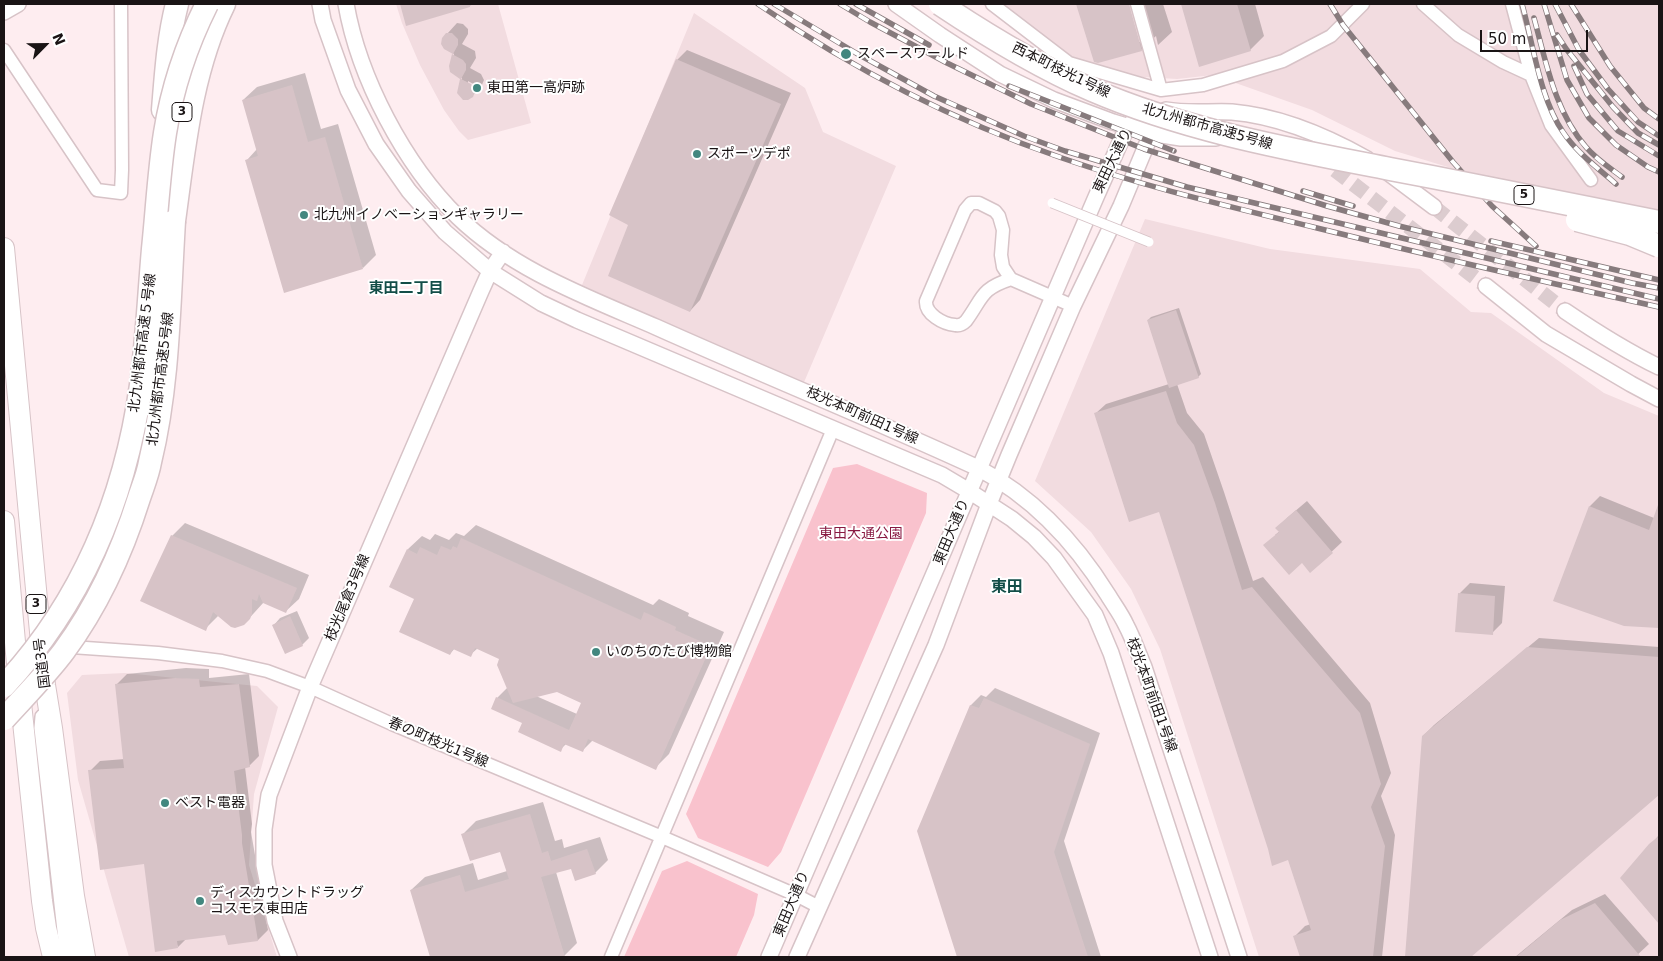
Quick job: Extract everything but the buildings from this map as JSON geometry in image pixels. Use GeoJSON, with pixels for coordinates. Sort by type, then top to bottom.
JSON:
{"type":"FeatureCollection","features":[{"type":"Feature","properties":{"kind":"highway","name":"3"},"geometry":{"type":"LineString","coordinates":[[160,174],[166,67],[171,30],[178,4]]}},
{"type":"Feature","properties":{"kind":"highway","name":"3"},"geometry":{"type":"LineString","coordinates":[[174,221],[183,95],[197,4]]}},
{"type":"Feature","properties":{"kind":"highway","name":"北九州都市高速５号線"},"geometry":{"type":"LineString","coordinates":[[4,686],[28,660],[61,615],[88,567],[110,513],[128,452],[141,385],[165,132],[186,53],[207,4]]}},
{"type":"Feature","properties":{"kind":"highway","name":"北九州都市高速5号線"},"geometry":{"type":"LineString","coordinates":[[4,719],[64,651],[92,607],[116,562],[150,463],[160,413],[174,221],[188,124],[207,49],[224,4]]}},
{"type":"Feature","properties":{"kind":"highway","name":"北九州都市高速5号線"},"geometry":{"type":"LineString","coordinates":[[942,4],[970,24],[1044,67],[1092,90],[1140,108],[1244,140],[1388,168]]}},
{"type":"Feature","properties":{"kind":"highway","name":"5"},"geometry":{"type":"LineString","coordinates":[[1388,168],[1659,222]]}},
{"type":"Feature","properties":{"kind":"highway"},"geometry":{"type":"LineString","coordinates":[[1388,168],[1659,241]]}},
{"type":"Feature","properties":{"kind":"highway"},"geometry":{"type":"LineString","coordinates":[[1621,232],[1659,246]]}},
{"type":"Feature","properties":{"kind":"highway","name":"国道3号"},"geometry":{"type":"LineString","coordinates":[[4,248],[40,646],[74,896],[85,957]]}},
{"type":"Feature","properties":{"kind":"highway","name":"国道3号"},"geometry":{"type":"LineString","coordinates":[[4,521],[41,891],[46,928],[53,957]]}},
{"type":"Feature","properties":{"kind":"highway"},"geometry":{"type":"LineString","coordinates":[[74,896],[88,928],[95,957]]}},
{"type":"Feature","properties":{"kind":"street"},"geometry":{"type":"LineString","coordinates":[[4,12],[18,4]]}},
{"type":"Feature","properties":{"kind":"street"},"geometry":{"type":"LineString","coordinates":[[4,50],[97,190],[121,193],[121,4]]}},
{"type":"Feature","properties":{"kind":"street","name":"枝光本町前田1号線"},"geometry":{"type":"LineString","coordinates":[[320,4],[323,20],[348,90],[376,144],[409,191],[445,232],[490,271],[541,303],[577,320],[942,475],[1010,517],[1054,558],[1094,614],[1111,652],[1210,957]]}},
{"type":"Feature","properties":{"kind":"street","name":"枝光本町前田1号線"},"geometry":{"type":"LineString","coordinates":[[346,4],[350,24],[370,84],[398,138],[424,179],[459,217],[503,252],[561,285],[709,351],[841,406],[978,468],[1020,494],[1074,546],[1096,575],[1125,623],[1144,667],[1239,957]]}},
{"type":"Feature","properties":{"kind":"street","name":"西本町枝光1号線"},"geometry":{"type":"LineString","coordinates":[[896,4],[1000,74],[1054,100],[1151,134],[1181,138],[1273,138],[1307,152],[1335,170]]}},
{"type":"Feature","properties":{"kind":"street","name":"西本町枝光1号線"},"geometry":{"type":"LineString","coordinates":[[942,4],[1032,60],[1117,99],[1148,108],[1170,111],[1233,112],[1263,117],[1298,127],[1352,151],[1384,170],[1434,207]]}},
{"type":"Feature","properties":{"kind":"street"},"geometry":{"type":"LineString","coordinates":[[992,4],[1069,63],[1161,90],[1203,85],[1283,61],[1331,36],[1363,4]]}},
{"type":"Feature","properties":{"kind":"street"},"geometry":{"type":"LineString","coordinates":[[1137,4],[1161,90]]}},
{"type":"Feature","properties":{"kind":"street"},"geometry":{"type":"LineString","coordinates":[[1423,4],[1458,35],[1503,62],[1531,75]]}},
{"type":"Feature","properties":{"kind":"street"},"geometry":{"type":"LineString","coordinates":[[1512,4],[1531,75],[1551,125],[1591,180]]}},
{"type":"Feature","properties":{"kind":"street","name":"東田大通り"},"geometry":{"type":"LineString","coordinates":[[769,957],[970,491],[978,468],[1127,127],[1148,108]]}},
{"type":"Feature","properties":{"kind":"street","name":"東田大通り"},"geometry":{"type":"LineString","coordinates":[[797,957],[936,645],[988,504],[1000,480],[1073,306],[1121,206],[1151,134],[1148,108]]}},
{"type":"Feature","properties":{"kind":"street"},"geometry":{"type":"LineString","coordinates":[[1011,279],[991,286],[984,292],[966,322],[962,324],[953,325],[930,314],[926,305],[926,300],[965,210],[971,203],[980,203],[989,206],[995,211],[1002,223],[1000,255],[1003,267],[1011,279],[1073,306]]}},
{"type":"Feature","properties":{"kind":"street"},"geometry":{"type":"LineString","coordinates":[[1052,203],[1149,242]]}},
{"type":"Feature","properties":{"kind":"street","name":"枝光尾倉3号線"},"geometry":{"type":"LineString","coordinates":[[289,957],[275,921],[264,865],[264,829],[269,796],[310,687],[490,271],[503,252]]}},
{"type":"Feature","properties":{"kind":"street"},"geometry":{"type":"LineString","coordinates":[[1486,286],[1546,334],[1659,399]]}},
{"type":"Feature","properties":{"kind":"street"},"geometry":{"type":"LineString","coordinates":[[1565,311],[1605,338],[1659,367]]}},
{"type":"Feature","properties":{"kind":"street"},"geometry":{"type":"LineString","coordinates":[[612,957],[833,429]]}},
{"type":"Feature","properties":{"kind":"street","name":"春の町枝光1号線"},"geometry":{"type":"LineString","coordinates":[[40,646],[149,653],[222,661],[266,671],[310,687],[392,724],[662,837],[796,895],[819,907]]}},
{"type":"Feature","properties":{"kind":"street"},"geometry":{"type":"LineString","coordinates":[[45,686],[42,728],[68,957]]}},
{"type":"Feature","properties":{"kind":"shaded area","name":"東田第一高炉跡"},"geometry":{"type":"Polygon","coordinates":[[[396,4],[498,4],[531,123],[468,140],[444,110],[420,65],[396,4]]]}},
{"type":"Feature","properties":{"kind":"shaded area"},"geometry":{"type":"Polygon","coordinates":[[[982,4],[1659,4],[1659,231],[1395,151],[1312,110],[1213,75],[1177,79],[1110,75],[1026,34],[982,4]]]}},
{"type":"Feature","properties":{"kind":"shaded area"},"geometry":{"type":"Polygon","coordinates":[[[694,13],[805,88],[823,132],[896,166],[802,387],[582,285],[694,13]]]}},
{"type":"Feature","properties":{"kind":"shaded area"},"geometry":{"type":"Polygon","coordinates":[[[1145,219],[1270,249],[1420,269],[1471,312],[1491,313],[1604,393],[1659,416],[1659,957],[1259,957],[1160,649],[1131,589],[1091,532],[1035,481],[1145,219]]]}},
{"type":"Feature","properties":{"kind":"shaded area"},"geometry":{"type":"Polygon","coordinates":[[[125,673],[257,686],[278,707],[254,794],[249,865],[277,957],[129,957],[78,780],[67,693],[82,675],[125,673]]]}},
{"type":"Feature","properties":{"kind":"green space","name":"東田大通公園"},"geometry":{"type":"Polygon","coordinates":[[[857,464],[927,493],[926,513],[781,852],[768,867],[698,838],[686,814],[833,468],[857,464]]]}},
{"type":"Feature","properties":{"kind":"green space"},"geometry":{"type":"Polygon","coordinates":[[[687,861],[758,894],[754,915],[736,957],[624,957],[662,871],[687,861]]]}},
{"type":"Feature","properties":{"kind":"tunnel"},"geometry":{"type":"LineString","coordinates":[[1335,170],[1486,286]]}},
{"type":"Feature","properties":{"kind":"tunnel"},"geometry":{"type":"LineString","coordinates":[[1434,207],[1565,311]]}},
{"type":"Feature","properties":{"kind":"railway"},"geometry":{"type":"LineString","coordinates":[[758,4],[830,50],[904,91],[982,127],[1062,158],[1125,178],[1221,204],[1445,259],[1659,307]]}},
{"type":"Feature","properties":{"kind":"railway"},"geometry":{"type":"LineString","coordinates":[[774,4],[856,53],[934,96],[1024,136],[1065,151],[1187,187],[1659,299]]}},
{"type":"Feature","properties":{"kind":"railway"},"geometry":{"type":"LineString","coordinates":[[840,4],[947,63],[1031,104],[1144,149],[1327,206],[1399,226],[1659,288]]}},
{"type":"Feature","properties":{"kind":"railway"},"geometry":{"type":"LineString","coordinates":[[856,4],[929,45]]}},
{"type":"Feature","properties":{"kind":"railway"},"geometry":{"type":"LineString","coordinates":[[1330,4],[1343,25],[1453,162],[1492,206],[1536,246]]}},
{"type":"Feature","properties":{"kind":"railway"},"geometry":{"type":"LineString","coordinates":[[1522,4],[1538,70],[1548,104],[1555,119],[1575,147],[1616,184]]}},
{"type":"Feature","properties":{"kind":"railway"},"geometry":{"type":"LineString","coordinates":[[1544,4],[1567,80],[1589,118],[1616,145],[1648,167],[1659,172]]}},
{"type":"Feature","properties":{"kind":"railway"},"geometry":{"type":"LineString","coordinates":[[1555,4],[1579,50],[1608,89],[1638,122],[1659,136]]}},
{"type":"Feature","properties":{"kind":"railway"},"geometry":{"type":"LineString","coordinates":[[1571,4],[1610,66],[1644,108],[1659,119]]}},
{"type":"Feature","properties":{"kind":"railway"},"geometry":{"type":"LineString","coordinates":[[1534,18],[1553,86],[1566,118],[1575,133],[1590,151],[1622,177]]}},
{"type":"Feature","properties":{"kind":"railway"},"geometry":{"type":"LineString","coordinates":[[1557,35],[1613,107],[1638,133],[1659,145]]}},
{"type":"Feature","properties":{"kind":"railway"},"geometry":{"type":"LineString","coordinates":[[1574,66],[1587,94],[1618,131],[1659,156]]}},
{"type":"Feature","properties":{"kind":"railway"},"geometry":{"type":"LineString","coordinates":[[1009,86],[1174,151]]}},
{"type":"Feature","properties":{"kind":"railway"},"geometry":{"type":"LineString","coordinates":[[1303,191],[1353,206]]}},
{"type":"Feature","properties":{"kind":"railway"},"geometry":{"type":"LineString","coordinates":[[1491,241],[1659,280]]}},
{"type":"Feature","properties":{"kind":"place","name":"スペースワールド"},"geometry":{"type":"Point","coordinates":[846,54]}},
{"type":"Feature","properties":{"kind":"place","name":"東田第一高炉跡"},"geometry":{"type":"Point","coordinates":[477,88]}},
{"type":"Feature","properties":{"kind":"place","name":"スポーツデポ"},"geometry":{"type":"Point","coordinates":[697,154]}},
{"type":"Feature","properties":{"kind":"place","name":"北九州イノベーションギャラリー"},"geometry":{"type":"Point","coordinates":[304,215]}},
{"type":"Feature","properties":{"kind":"place","name":"いのちのたび博物館"},"geometry":{"type":"Point","coordinates":[596,652]}},
{"type":"Feature","properties":{"kind":"place","name":"ベスト電器"},"geometry":{"type":"Point","coordinates":[165,803]}},
{"type":"Feature","properties":{"kind":"place","name":"ディスカウントドラッグ コスモス東田店"},"geometry":{"type":"Point","coordinates":[200,901]}},
{"type":"Feature","properties":{"kind":"district","name":"東田二丁目"},"geometry":{"type":"Point","coordinates":[406,289]}},
{"type":"Feature","properties":{"kind":"district","name":"東田"},"geometry":{"type":"Point","coordinates":[1007,588]}}]}
